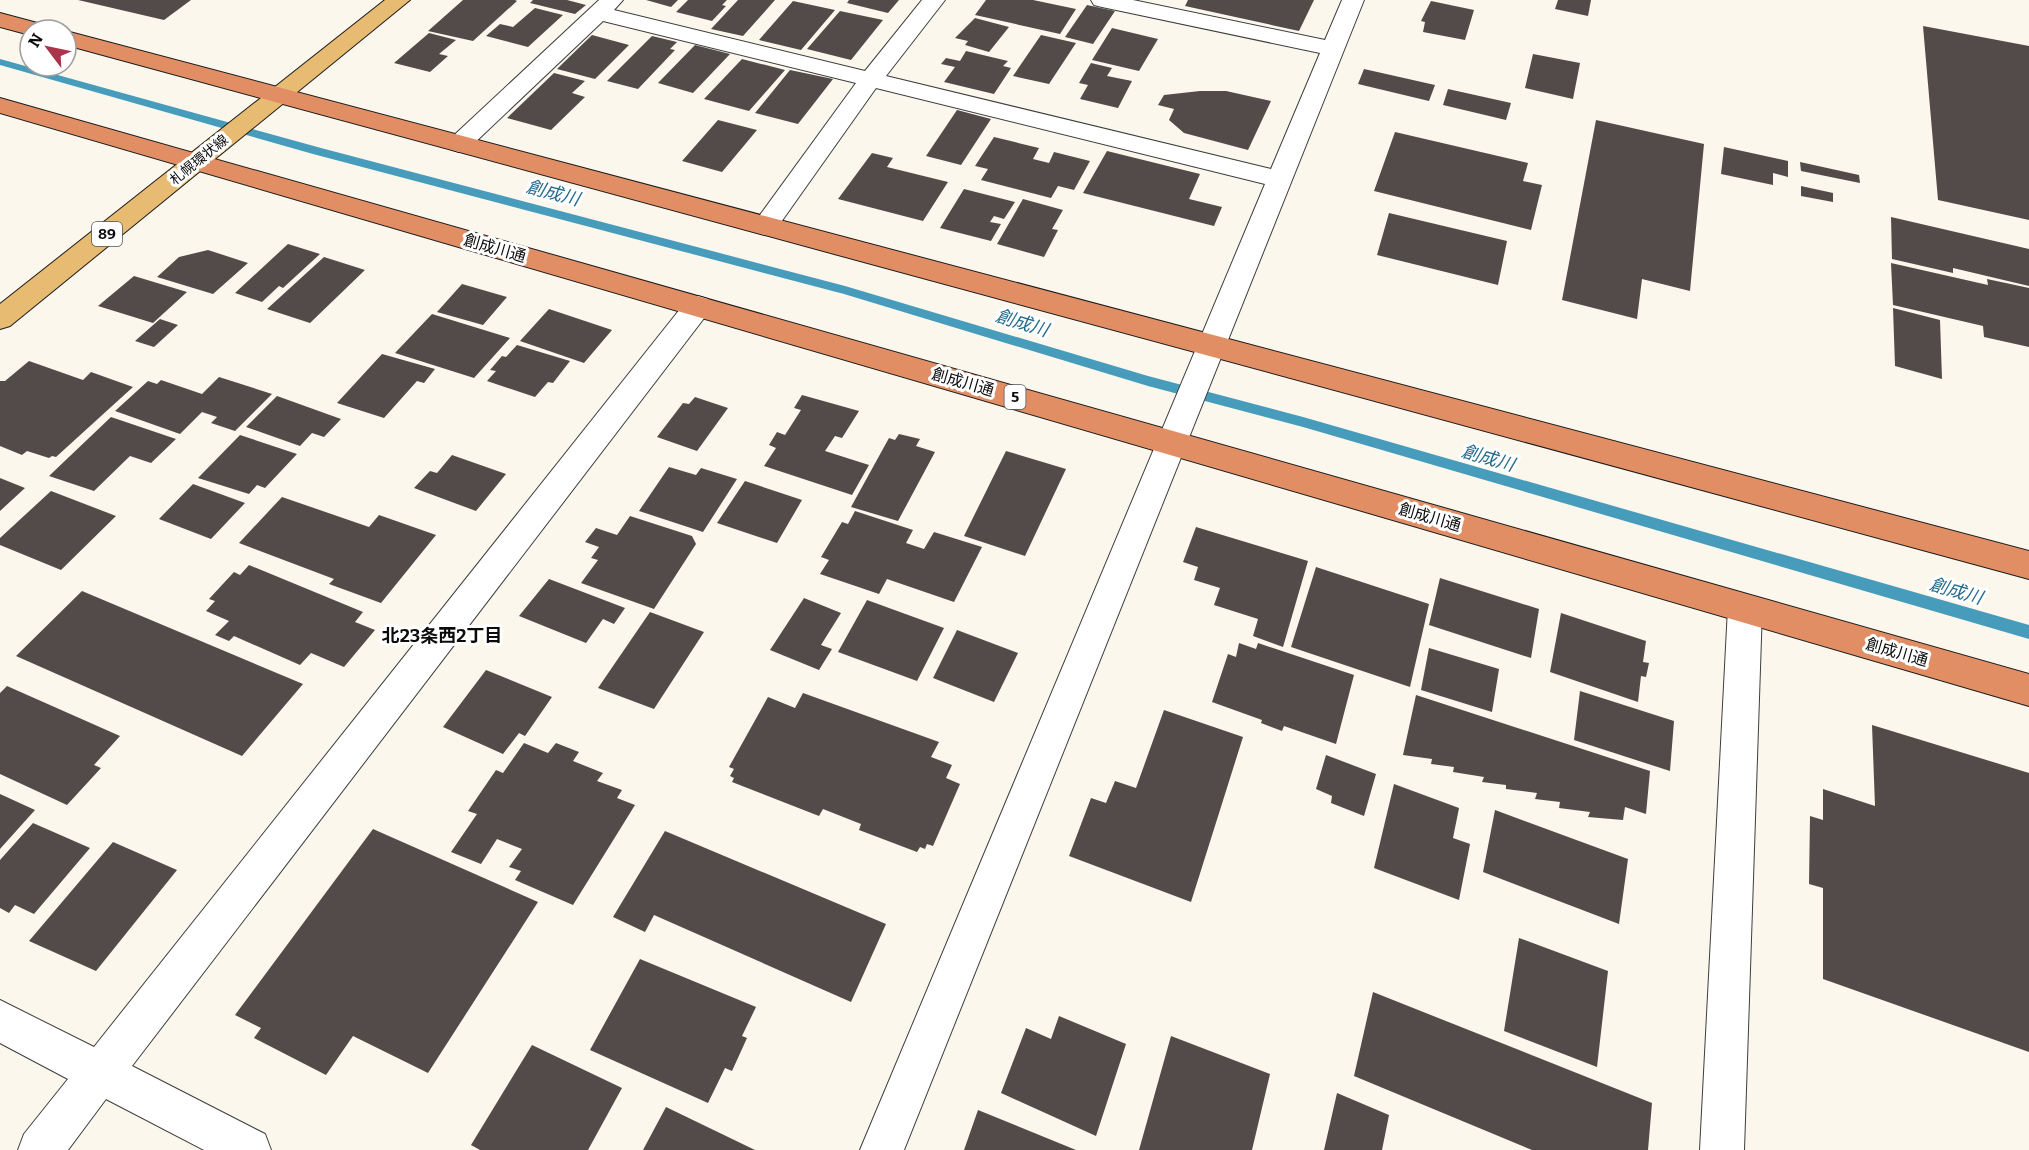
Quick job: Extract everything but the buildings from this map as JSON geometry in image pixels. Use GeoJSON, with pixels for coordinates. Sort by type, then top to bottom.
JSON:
{"type":"FeatureCollection","features":[{"type":"Feature","properties":{"kind":"highway"},"geometry":{"type":"LineString","coordinates":[[0,20],[18,25]]}},
{"type":"Feature","properties":{"kind":"highway"},"geometry":{"type":"LineString","coordinates":[[78,42],[269,104],[459,144],[765,226],[1206,357],[2029,565]]}},
{"type":"Feature","properties":{"kind":"highway","name":"創成川通"},"geometry":{"type":"LineString","coordinates":[[0,105],[205,155],[698,306],[1176,429],[1745,608],[2029,690]]}},
{"type":"Feature","properties":{"kind":"main road","name":"札幌環状線"},"geometry":{"type":"LineString","coordinates":[[0,320],[399,0]]}},
{"type":"Feature","properties":{"kind":"street"},"geometry":{"type":"LineString","coordinates":[[765,226],[870,80],[934,0]]}},
{"type":"Feature","properties":{"kind":"street"},"geometry":{"type":"LineString","coordinates":[[1102,0],[1333,49]]}},
{"type":"Feature","properties":{"kind":"street"},"geometry":{"type":"LineString","coordinates":[[882,1150],[1353,0]]}},
{"type":"Feature","properties":{"kind":"street"},"geometry":{"type":"LineString","coordinates":[[459,144],[605,6],[870,80],[1280,179]]}},
{"type":"Feature","properties":{"kind":"street"},"geometry":{"type":"LineString","coordinates":[[39,1150],[698,306]]}},
{"type":"Feature","properties":{"kind":"street"},"geometry":{"type":"LineString","coordinates":[[1722,1150],[1745,608]]}},
{"type":"Feature","properties":{"kind":"street"},"geometry":{"type":"LineString","coordinates":[[0,1021],[249,1150]]}},
{"type":"Feature","properties":{"kind":"waterway","name":"創成川"},"geometry":{"type":"LineString","coordinates":[[0,62],[317,151],[845,290],[1148,381],[1303,422],[2029,632]]}},
{"type":"Feature","properties":{"kind":"district","name":"北23条西2丁目"},"geometry":{"type":"Point","coordinates":[442,636]}}]}
